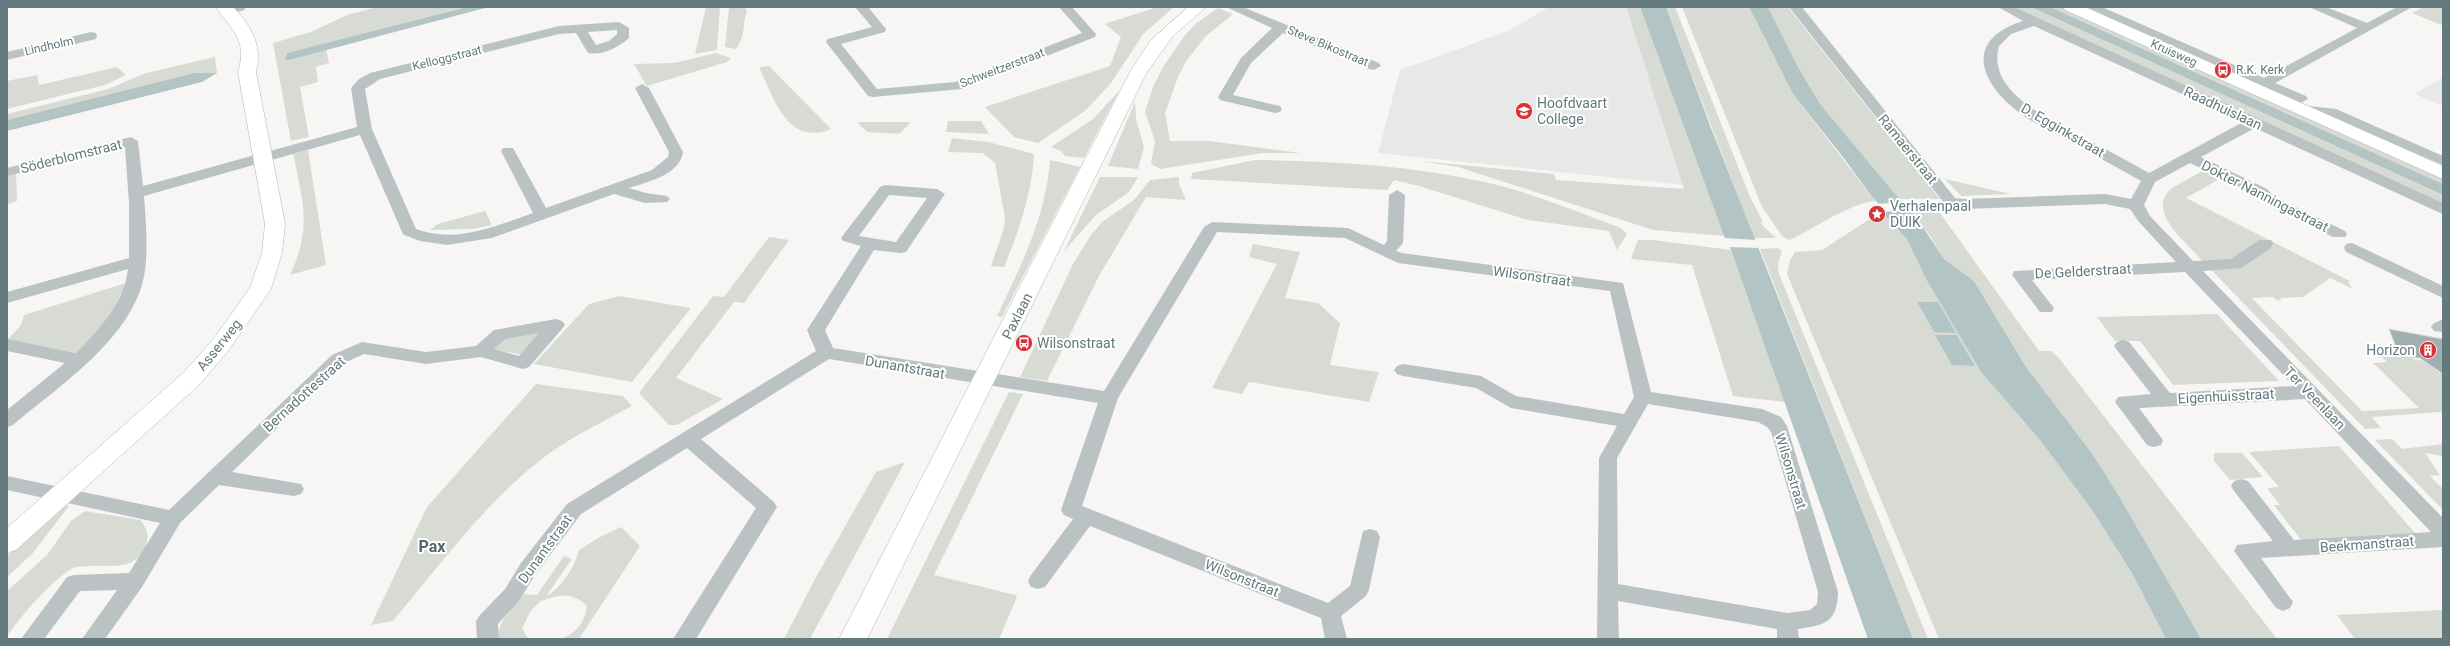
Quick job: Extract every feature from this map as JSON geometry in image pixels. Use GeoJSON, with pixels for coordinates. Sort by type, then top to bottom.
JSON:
{"type":"FeatureCollection","features":[{"type":"Feature","properties":{"kind":"street","name":"Schweitzerstraat"},"geometry":{"type":"LineString","coordinates":[[861,7],[880,29],[833,42],[873,93],[957,86],[1090,34],[1065,7]]}},
{"type":"Feature","properties":{"kind":"street","name":"Paxlaan"},"geometry":{"type":"LineString","coordinates":[[853,639],[1101,150],[1143,61],[1160,38],[1198,7]]}},
{"type":"Feature","properties":{"kind":"street","name":"Steve Bikostraat"},"geometry":{"type":"LineString","coordinates":[[1232,7],[1374,66]]}},
{"type":"Feature","properties":{"kind":"street","name":"Ramaerstraat"},"geometry":{"type":"LineString","coordinates":[[1796,7],[1950,201],[1964,204],[2105,199],[2136,205]]}},
{"type":"Feature","properties":{"kind":"street","name":"Raadhuislaan"},"geometry":{"type":"LineString","coordinates":[[2004,7],[2443,209]]}},
{"type":"Feature","properties":{"kind":"street","name":"Kruisweg"},"geometry":{"type":"LineString","coordinates":[[2071,7],[2300,104],[2443,173]]}},
{"type":"Feature","properties":{"kind":"street","name":"Kruisweg"},"geometry":{"type":"LineString","coordinates":[[2091,7],[2264,83],[2300,104],[2331,112],[2443,161]]}},
{"type":"Feature","properties":{"kind":"street"},"geometry":{"type":"LineString","coordinates":[[2315,7],[2368,28]]}},
{"type":"Feature","properties":{"kind":"street"},"geometry":{"type":"LineString","coordinates":[[2264,83],[2406,7]]}},
{"type":"Feature","properties":{"kind":"street","name":"Asserweg"},"geometry":{"type":"LineString","coordinates":[[7,543],[191,378],[220,346],[260,289],[272,253],[275,224],[247,72],[239,64],[237,57],[231,10]]}},
{"type":"Feature","properties":{"kind":"street","name":"D. Egginkstraat"},"geometry":{"type":"LineString","coordinates":[[2035,21],[2007,31],[1999,37],[1993,45],[1989,56],[1999,84],[2032,115],[2149,179]]}},
{"type":"Feature","properties":{"kind":"street","name":"Steve Bikostraat"},"geometry":{"type":"LineString","coordinates":[[1275,109],[1225,97],[1246,61],[1281,27]]}},
{"type":"Feature","properties":{"kind":"street","name":"Kelloggstraat"},"geometry":{"type":"LineString","coordinates":[[579,28],[560,30],[375,76],[364,82],[358,88],[365,129],[410,232],[426,238],[467,239],[486,235],[657,173],[675,159],[676,152],[674,145],[642,88]]}},
{"type":"Feature","properties":{"kind":"street","name":"Lindholm"},"geometry":{"type":"LineString","coordinates":[[7,56],[91,36]]}},
{"type":"Feature","properties":{"kind":"street"},"geometry":{"type":"LineString","coordinates":[[2136,205],[2149,179],[2192,158],[2255,122]]}},
{"type":"Feature","properties":{"kind":"street"},"geometry":{"type":"LineString","coordinates":[[137,193],[365,129]]}},
{"type":"Feature","properties":{"kind":"street","name":"Söderblomstraat"},"geometry":{"type":"LineString","coordinates":[[7,172],[131,141],[137,193],[137,261],[133,285],[122,310],[103,335],[7,420]]}},
{"type":"Feature","properties":{"kind":"street"},"geometry":{"type":"LineString","coordinates":[[508,151],[542,214]]}},
{"type":"Feature","properties":{"kind":"street","name":"Dokter Nanningastraat"},"geometry":{"type":"LineString","coordinates":[[2192,158],[2262,192],[2270,200],[2339,234]]}},
{"type":"Feature","properties":{"kind":"street"},"geometry":{"type":"LineString","coordinates":[[615,189],[645,198],[662,199]]}},
{"type":"Feature","properties":{"kind":"street"},"geometry":{"type":"LineString","coordinates":[[885,190],[937,194],[900,248],[870,244],[849,238],[885,190]]}},
{"type":"Feature","properties":{"kind":"street"},"geometry":{"type":"LineString","coordinates":[[1385,252],[1395,243],[1397,195]]}},
{"type":"Feature","properties":{"kind":"street","name":"Ter Veenlaan"},"geometry":{"type":"LineString","coordinates":[[2136,205],[2144,219],[2187,265],[2443,531]]}},
{"type":"Feature","properties":{"kind":"street","name":"Wilsonstraat"},"geometry":{"type":"LineString","coordinates":[[1330,613],[1070,510],[1109,398],[1212,227],[1348,233],[1398,258],[1617,288],[1643,397],[1762,416],[1774,422],[1780,431],[1828,592],[1827,608],[1815,618],[1788,631],[1609,591]]}},
{"type":"Feature","properties":{"kind":"street"},"geometry":{"type":"LineString","coordinates":[[826,352],[816,330],[870,244]]}},
{"type":"Feature","properties":{"kind":"street"},"geometry":{"type":"LineString","coordinates":[[2187,265],[2235,264],[2265,244]]}},
{"type":"Feature","properties":{"kind":"street"},"geometry":{"type":"LineString","coordinates":[[2352,248],[2443,292]]}},
{"type":"Feature","properties":{"kind":"street"},"geometry":{"type":"LineString","coordinates":[[7,298],[137,261]]}},
{"type":"Feature","properties":{"kind":"street","name":"De Gelderstraat"},"geometry":{"type":"LineString","coordinates":[[2046,308],[2020,275],[2187,265]]}},
{"type":"Feature","properties":{"kind":"street"},"geometry":{"type":"LineString","coordinates":[[7,345],[77,359]]}},
{"type":"Feature","properties":{"kind":"street","name":"Eigenhuisstraat"},"geometry":{"type":"LineString","coordinates":[[2123,346],[2166,400]]}},
{"type":"Feature","properties":{"kind":"street","name":"Bernadottestraat"},"geometry":{"type":"LineString","coordinates":[[93,639],[135,581],[173,518],[214,477],[338,360],[362,348],[426,358],[481,351]]}},
{"type":"Feature","properties":{"kind":"street","name":"Dunantstraat"},"geometry":{"type":"LineString","coordinates":[[488,639],[487,620],[512,595],[528,569],[574,509],[826,352],[956,376],[985,378]]}},
{"type":"Feature","properties":{"kind":"street"},"geometry":{"type":"LineString","coordinates":[[1403,370],[1481,382],[1510,402],[1628,421]]}},
{"type":"Feature","properties":{"kind":"street"},"geometry":{"type":"LineString","coordinates":[[985,378],[1109,398]]}},
{"type":"Feature","properties":{"kind":"street","name":"Eigenhuisstraat"},"geometry":{"type":"LineString","coordinates":[[2154,440],[2124,402],[2309,392]]}},
{"type":"Feature","properties":{"kind":"street"},"geometry":{"type":"LineString","coordinates":[[1608,639],[1608,458],[1643,397]]}},
{"type":"Feature","properties":{"kind":"street"},"geometry":{"type":"LineString","coordinates":[[684,639],[766,507],[687,438]]}},
{"type":"Feature","properties":{"kind":"street"},"geometry":{"type":"LineString","coordinates":[[214,477],[294,489]]}},
{"type":"Feature","properties":{"kind":"street"},"geometry":{"type":"LineString","coordinates":[[7,483],[173,518]]}},
{"type":"Feature","properties":{"kind":"street"},"geometry":{"type":"LineString","coordinates":[[2241,486],[2290,549]]}},
{"type":"Feature","properties":{"kind":"street"},"geometry":{"type":"LineString","coordinates":[[1038,581],[1086,516]]}},
{"type":"Feature","properties":{"kind":"street"},"geometry":{"type":"LineString","coordinates":[[1336,639],[1330,613],[1359,590],[1370,537]]}},
{"type":"Feature","properties":{"kind":"street","name":"Beekmanstraat"},"geometry":{"type":"LineString","coordinates":[[2282,602],[2244,551],[2443,539]]}},
{"type":"Feature","properties":{"kind":"street"},"geometry":{"type":"LineString","coordinates":[[32,639],[74,583],[135,581]]}},
{"type":"Feature","properties":{"kind":"shaded area"},"geometry":{"type":"Polygon","coordinates":[[[377,7],[467,7],[288,53],[285,61],[326,49],[329,63],[316,67],[318,82],[300,87],[309,137],[291,141],[273,43],[311,32],[347,15],[377,7]]]}},
{"type":"Feature","properties":{"kind":"shaded area"},"geometry":{"type":"Polygon","coordinates":[[[467,7],[489,7],[285,61],[287,53],[467,7]]]}},
{"type":"Feature","properties":{"kind":"shaded area"},"geometry":{"type":"Polygon","coordinates":[[[706,7],[720,7],[717,50],[695,54],[706,7]]]}},
{"type":"Feature","properties":{"kind":"shaded area"},"geometry":{"type":"Polygon","coordinates":[[[729,7],[745,7],[747,11],[742,39],[736,49],[725,47],[729,7]]]}},
{"type":"Feature","properties":{"kind":"shaded area"},"geometry":{"type":"Polygon","coordinates":[[[1157,7],[1174,7],[1144,33],[1111,83],[1086,110],[1038,143],[1014,137],[985,107],[1110,66],[1121,37],[1105,24],[1157,7]]]}},
{"type":"Feature","properties":{"kind":"shaded area","name":"Hoofdvaart College"},"geometry":{"type":"Polygon","coordinates":[[[1549,7],[1626,8],[1684,185],[1378,153],[1400,70],[1508,31],[1549,7]]]}},
{"type":"Feature","properties":{"kind":"shaded area"},"geometry":{"type":"Polygon","coordinates":[[[1626,7],[1640,7],[1724,236],[1653,230],[1458,167],[1419,161],[1554,174],[1556,180],[1684,189],[1626,7]]]}},
{"type":"Feature","properties":{"kind":"shaded area"},"geometry":{"type":"Polygon","coordinates":[[[1640,7],[1666,7],[1711,128],[1913,639],[1868,639],[1731,250],[1724,236],[1640,7]]]}},
{"type":"Feature","properties":{"kind":"shaded area"},"geometry":{"type":"Polygon","coordinates":[[[1666,7],[1675,7],[1750,197],[1763,222],[1760,223],[1776,238],[1754,238],[1666,7]]]}},
{"type":"Feature","properties":{"kind":"shaded area"},"geometry":{"type":"Polygon","coordinates":[[[1682,7],[1749,7],[1793,94],[1875,201],[1853,207],[1789,240],[1782,236],[1762,207],[1682,7]]]}},
{"type":"Feature","properties":{"kind":"shaded area"},"geometry":{"type":"Polygon","coordinates":[[[1749,7],[1768,7],[1798,67],[1820,104],[1896,195],[1915,215],[1944,259],[1974,281],[2026,367],[2091,452],[2117,493],[2201,639],[2166,639],[2132,573],[2092,510],[2040,440],[1981,372],[1926,279],[1907,239],[1884,215],[1885,211],[1873,198],[1843,157],[1793,94],[1749,7]]]}},
{"type":"Feature","properties":{"kind":"shaded area"},"geometry":{"type":"Polygon","coordinates":[[[1768,7],[1788,7],[1940,199],[1899,199],[1820,104],[1798,67],[1768,7]]]}},
{"type":"Feature","properties":{"kind":"shaded area"},"geometry":{"type":"Polygon","coordinates":[[[2010,7],[2031,7],[2443,195],[2443,205],[2010,7]]]}},
{"type":"Feature","properties":{"kind":"shaded area"},"geometry":{"type":"Polygon","coordinates":[[[2031,7],[2050,7],[2443,184],[2443,195],[2031,7]]]}},
{"type":"Feature","properties":{"kind":"shaded area"},"geometry":{"type":"Polygon","coordinates":[[[2050,7],[2062,7],[2443,177],[2443,184],[2050,7]]]}},
{"type":"Feature","properties":{"kind":"shaded area"},"geometry":{"type":"Polygon","coordinates":[[[2424,7],[2443,7],[2443,23],[2441,25],[2412,13],[2424,7]]]}},
{"type":"Feature","properties":{"kind":"shaded area"},"geometry":{"type":"Polygon","coordinates":[[[1218,8],[1233,14],[1205,37],[1187,60],[1178,77],[1165,113],[1170,141],[1209,141],[1301,153],[1263,153],[1160,169],[1151,164],[1155,141],[1145,112],[1153,87],[1163,67],[1183,38],[1194,25],[1218,8]]]}},
{"type":"Feature","properties":{"kind":"shaded area"},"geometry":{"type":"Polygon","coordinates":[[[716,53],[731,58],[727,62],[647,86],[634,64],[674,63],[716,53]]]}},
{"type":"Feature","properties":{"kind":"shaded area"},"geometry":{"type":"Polygon","coordinates":[[[215,57],[217,73],[194,73],[7,120],[7,114],[108,89],[146,73],[215,57]]]}},
{"type":"Feature","properties":{"kind":"shaded area"},"geometry":{"type":"Polygon","coordinates":[[[769,66],[831,129],[816,133],[803,131],[793,125],[784,116],[770,92],[759,67],[769,66]]]}},
{"type":"Feature","properties":{"kind":"shaded area"},"geometry":{"type":"Polygon","coordinates":[[[117,67],[126,75],[105,85],[7,109],[7,81],[37,75],[39,85],[117,67]]]}},
{"type":"Feature","properties":{"kind":"shaded area"},"geometry":{"type":"Polygon","coordinates":[[[194,73],[217,73],[202,82],[7,131],[7,120],[194,73]]]}},
{"type":"Feature","properties":{"kind":"shaded area"},"geometry":{"type":"Polygon","coordinates":[[[2443,77],[2443,106],[2415,94],[2443,77]]]}},
{"type":"Feature","properties":{"kind":"shaded area"},"geometry":{"type":"Polygon","coordinates":[[[1119,91],[1084,158],[1065,156],[1061,151],[1051,147],[1093,119],[1119,91]]]}},
{"type":"Feature","properties":{"kind":"shaded area"},"geometry":{"type":"Polygon","coordinates":[[[1135,102],[1136,119],[1144,147],[1138,169],[1108,166],[1135,102]]]}},
{"type":"Feature","properties":{"kind":"shaded area"},"geometry":{"type":"Polygon","coordinates":[[[948,121],[981,121],[989,134],[946,132],[948,121]]]}},
{"type":"Feature","properties":{"kind":"shaded area"},"geometry":{"type":"Polygon","coordinates":[[[857,122],[911,122],[899,134],[867,132],[857,122]]]}},
{"type":"Feature","properties":{"kind":"shaded area"},"geometry":{"type":"Polygon","coordinates":[[[952,138],[988,142],[1034,154],[1028,197],[1015,240],[1004,267],[991,266],[1004,228],[1005,218],[995,163],[983,153],[948,152],[952,138]]]}},
{"type":"Feature","properties":{"kind":"shaded area"},"geometry":{"type":"Polygon","coordinates":[[[308,150],[326,265],[290,275],[297,259],[301,243],[304,215],[300,186],[293,154],[308,150]]]}},
{"type":"Feature","properties":{"kind":"shaded area"},"geometry":{"type":"Polygon","coordinates":[[[1050,160],[1080,167],[1002,317],[997,316],[1015,278],[1038,221],[1048,181],[1050,160]]]}},
{"type":"Feature","properties":{"kind":"shaded area"},"geometry":{"type":"Polygon","coordinates":[[[1255,160],[1312,161],[1368,165],[1424,171],[1480,181],[1516,190],[1551,202],[1621,228],[1627,234],[1617,250],[1609,231],[1528,220],[1419,186],[1394,180],[1387,190],[1191,179],[1192,173],[1255,160]]]}},
{"type":"Feature","properties":{"kind":"shaded area"},"geometry":{"type":"Polygon","coordinates":[[[2204,170],[2221,178],[2186,198],[2350,281],[2348,283],[2353,289],[2330,278],[2303,297],[2280,298],[2282,300],[2277,300],[2273,297],[2252,298],[2362,411],[2419,408],[2373,363],[2387,362],[2373,348],[2403,351],[2413,359],[2424,361],[2440,373],[2443,373],[2443,414],[2440,412],[2372,417],[2381,428],[2365,429],[2186,244],[2168,221],[2164,213],[2163,205],[2165,197],[2171,189],[2204,170]]]}},
{"type":"Feature","properties":{"kind":"shaded area"},"geometry":{"type":"Polygon","coordinates":[[[16,172],[17,201],[7,204],[7,174],[16,172]]]}},
{"type":"Feature","properties":{"kind":"shaded area"},"geometry":{"type":"Polygon","coordinates":[[[1100,177],[1138,177],[1129,192],[1096,215],[1064,251],[1100,177]]]}},
{"type":"Feature","properties":{"kind":"shaded area"},"geometry":{"type":"Polygon","coordinates":[[[1179,177],[1179,184],[1186,200],[1146,197],[1099,276],[1047,381],[1020,377],[1073,264],[1091,235],[1102,222],[1134,200],[1150,180],[1179,177]]]}},
{"type":"Feature","properties":{"kind":"shaded area"},"geometry":{"type":"Polygon","coordinates":[[[1945,179],[2011,194],[1961,196],[1945,179]]]}},
{"type":"Feature","properties":{"kind":"shaded area"},"geometry":{"type":"Polygon","coordinates":[[[1909,209],[1940,213],[2039,351],[2051,351],[2058,357],[2277,639],[2201,639],[2091,452],[2026,367],[1974,281],[1944,259],[1929,234],[1909,209]]]}},
{"type":"Feature","properties":{"kind":"shaded area"},"geometry":{"type":"Polygon","coordinates":[[[485,211],[492,225],[473,229],[430,230],[438,224],[485,211]]]}},
{"type":"Feature","properties":{"kind":"shaded area"},"geometry":{"type":"Polygon","coordinates":[[[1884,215],[1907,239],[1926,279],[1981,372],[2040,440],[2092,510],[2132,573],[2166,639],[1939,639],[1787,274],[1790,260],[1795,252],[1822,250],[1873,217],[1884,215]],[[1918,302],[1934,332],[1956,332],[1918,302]],[[1935,335],[1975,366],[1957,335],[1935,335]]]}},
{"type":"Feature","properties":{"kind":"shaded area"},"geometry":{"type":"Polygon","coordinates":[[[769,237],[789,240],[744,303],[734,302],[676,378],[723,399],[677,425],[669,425],[639,393],[713,296],[724,297],[769,237]]]}},
{"type":"Feature","properties":{"kind":"shaded area"},"geometry":{"type":"Polygon","coordinates":[[[1638,240],[1653,240],[1731,250],[1785,402],[1733,396],[1692,265],[1631,259],[1638,240]]]}},
{"type":"Feature","properties":{"kind":"shaded area"},"geometry":{"type":"Polygon","coordinates":[[[1253,244],[1300,252],[1285,298],[1318,303],[1340,323],[1330,365],[1379,372],[1369,402],[1249,382],[1242,394],[1212,388],[1277,264],[1249,257],[1253,244]]]}},
{"type":"Feature","properties":{"kind":"shaded area"},"geometry":{"type":"Polygon","coordinates":[[[1777,248],[1782,250],[1778,264],[1779,274],[1928,639],[1913,639],[1760,249],[1777,248]]]}},
{"type":"Feature","properties":{"kind":"shaded area"},"geometry":{"type":"Polygon","coordinates":[[[126,283],[111,316],[78,353],[7,340],[20,326],[24,315],[126,283]]]}},
{"type":"Feature","properties":{"kind":"shaded area"},"geometry":{"type":"Polygon","coordinates":[[[619,296],[691,308],[632,382],[534,364],[589,304],[619,296]]]}},
{"type":"Feature","properties":{"kind":"shaded area"},"geometry":{"type":"Polygon","coordinates":[[[1917,302],[1938,302],[1956,333],[1934,332],[1917,302]]]}},
{"type":"Feature","properties":{"kind":"shaded area"},"geometry":{"type":"Polygon","coordinates":[[[2217,314],[2279,381],[2173,385],[2140,341],[2115,341],[2097,317],[2217,314]]]}},
{"type":"Feature","properties":{"kind":"shaded area"},"geometry":{"type":"Polygon","coordinates":[[[543,332],[523,355],[492,349],[505,337],[543,332]]]}},
{"type":"Feature","properties":{"kind":"shaded area"},"geometry":{"type":"Polygon","coordinates":[[[1935,335],[1957,335],[1975,366],[1952,365],[1935,335]]]}},
{"type":"Feature","properties":{"kind":"shaded area"},"geometry":{"type":"Polygon","coordinates":[[[536,384],[623,396],[632,406],[560,446],[538,462],[498,498],[444,558],[393,621],[371,625],[427,507],[536,384]]]}},
{"type":"Feature","properties":{"kind":"shaded area"},"geometry":{"type":"Polygon","coordinates":[[[1009,392],[1023,394],[934,575],[1015,595],[1017,597],[999,639],[887,639],[1009,392]]]}},
{"type":"Feature","properties":{"kind":"shaded area"},"geometry":{"type":"Polygon","coordinates":[[[2392,439],[2402,449],[2443,444],[2443,456],[2425,453],[2440,475],[2430,476],[2443,489],[2443,510],[2375,440],[2392,439]]]}},
{"type":"Feature","properties":{"kind":"shaded area"},"geometry":{"type":"Polygon","coordinates":[[[2339,446],[2415,533],[2302,541],[2274,505],[2280,505],[2267,488],[2279,487],[2249,452],[2339,446]]]}},
{"type":"Feature","properties":{"kind":"shaded area"},"geometry":{"type":"Polygon","coordinates":[[[2214,453],[2242,453],[2263,477],[2230,480],[2214,461],[2214,453]]]}},
{"type":"Feature","properties":{"kind":"shaded area"},"geometry":{"type":"Polygon","coordinates":[[[905,462],[810,639],[784,639],[815,579],[876,472],[905,462]]]}},
{"type":"Feature","properties":{"kind":"shaded area"},"geometry":{"type":"Polygon","coordinates":[[[64,505],[69,506],[32,554],[7,577],[7,556],[64,505]]]}},
{"type":"Feature","properties":{"kind":"shaded area"},"geometry":{"type":"Polygon","coordinates":[[[85,511],[140,520],[146,529],[147,534],[146,545],[142,553],[130,563],[122,565],[73,568],[55,581],[46,590],[7,636],[7,591],[47,555],[71,521],[85,511]]]}},
{"type":"Feature","properties":{"kind":"shaded area"},"geometry":{"type":"Polygon","coordinates":[[[621,527],[640,546],[579,639],[562,639],[576,630],[582,622],[587,606],[571,596],[560,596],[542,601],[544,598],[531,610],[522,629],[529,639],[499,639],[500,627],[511,609],[524,594],[537,595],[564,556],[572,559],[547,595],[556,589],[567,576],[575,563],[578,551],[598,538],[621,527]]]}},
{"type":"Feature","properties":{"kind":"shaded area"},"geometry":{"type":"Polygon","coordinates":[[[2443,610],[2443,639],[2355,639],[2337,615],[2443,610]]]}},
{"type":"Feature","properties":{"kind":"pier"},"geometry":{"type":"Polygon","coordinates":[[[1905,202],[1912,210],[1883,212],[1875,204],[1905,202]]]}},
{"type":"Feature","properties":{"kind":"pier"},"geometry":{"type":"Polygon","coordinates":[[[1723,238],[1757,240],[1760,248],[1727,247],[1723,238]]]}},
{"type":"Feature","properties":{"kind":"building","name":"Horizon"},"geometry":{"type":"Polygon","coordinates":[[[2389,329],[2443,339],[2443,374],[2420,358],[2410,357],[2396,347],[2389,329]]]}},
{"type":"Feature","properties":{"kind":"place","name":"R.K. Kerk"},"geometry":{"type":"Point","coordinates":[2223,70]}},
{"type":"Feature","properties":{"kind":"place","name":"Hoofdvaart College"},"geometry":{"type":"Point","coordinates":[1524,111]}},
{"type":"Feature","properties":{"kind":"place","name":"Verhalenpaal DUIK"},"geometry":{"type":"Point","coordinates":[1877,214]}},
{"type":"Feature","properties":{"kind":"place","name":"Wilsonstraat"},"geometry":{"type":"Point","coordinates":[1024,343]}},
{"type":"Feature","properties":{"kind":"place","name":"Horizon"},"geometry":{"type":"Point","coordinates":[2428,350]}},
{"type":"Feature","properties":{"kind":"district","name":"Pax"},"geometry":{"type":"Point","coordinates":[432,546]}}]}
